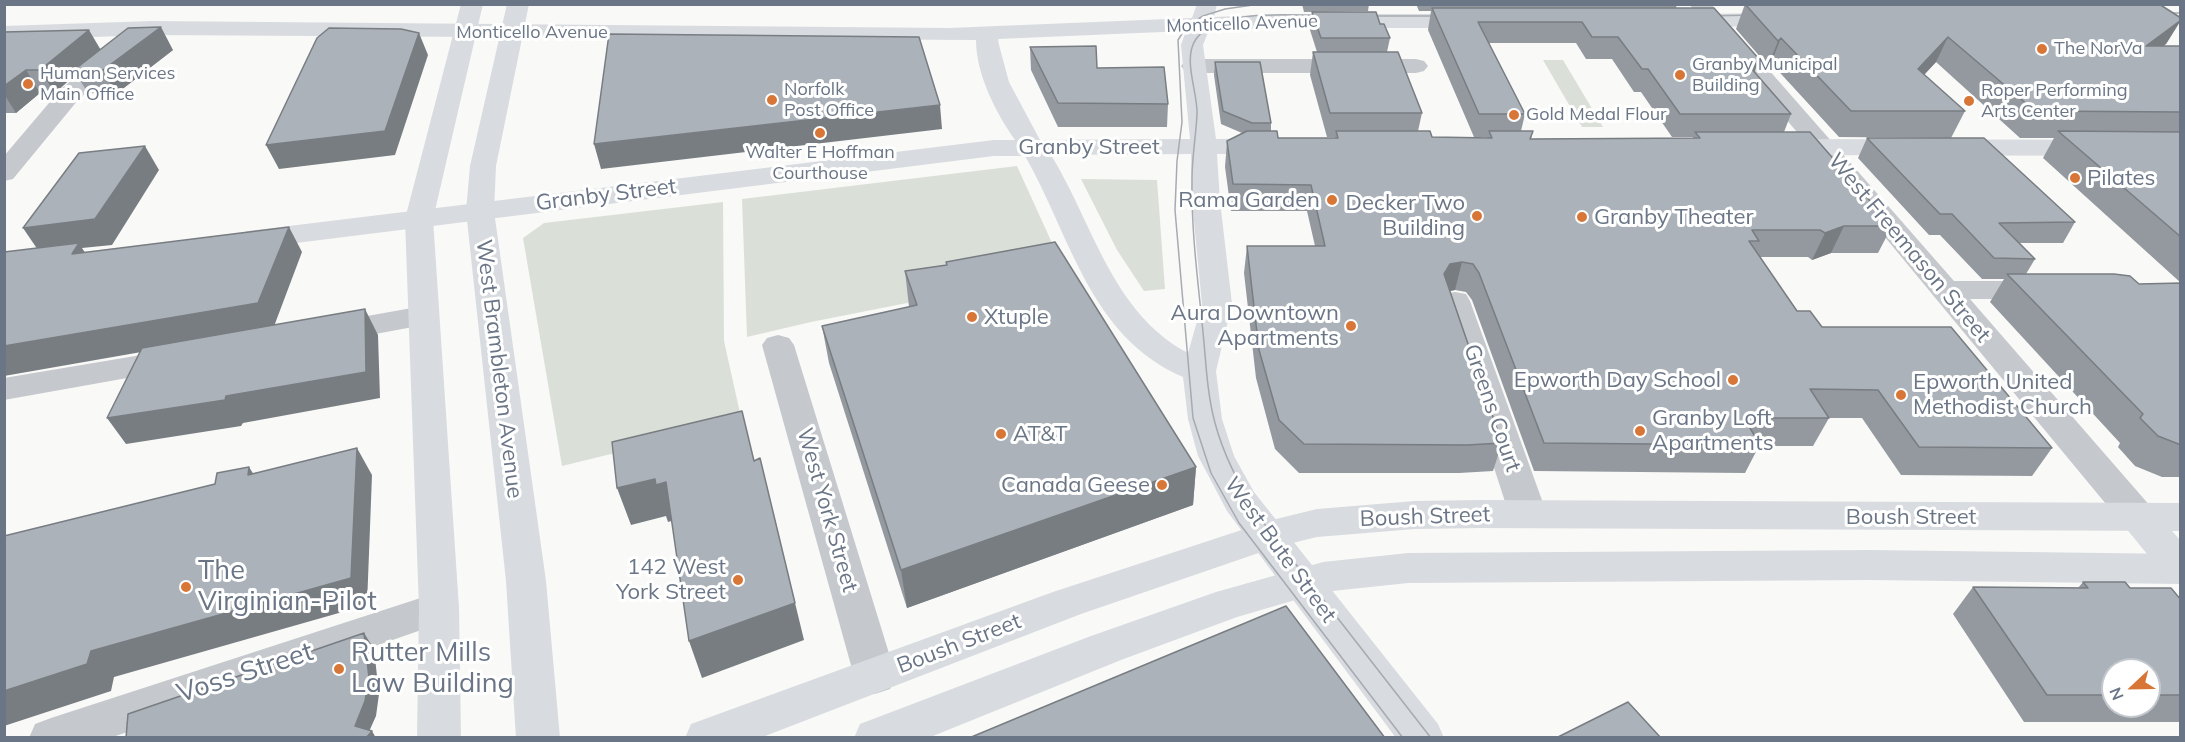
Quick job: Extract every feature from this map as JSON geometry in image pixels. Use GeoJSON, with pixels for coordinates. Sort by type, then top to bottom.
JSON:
{"type":"FeatureCollection","features":[{"type":"Feature","properties":{"kind":"main road","name":"Monticello Avenue"},"geometry":{"type":"LineString","coordinates":[[4,33],[514,19],[987,34],[1059,29],[1193,12],[1287,21],[1496,21]]}},
{"type":"Feature","properties":{"kind":"main road"},"geometry":{"type":"LineString","coordinates":[[987,34],[987,47],[992,64],[1020,128],[1086,252],[1132,325],[1164,355],[1199,371],[1217,304],[1206,201],[1204,147],[1193,66],[1193,12]]}},
{"type":"Feature","properties":{"kind":"main road"},"geometry":{"type":"LineString","coordinates":[[1657,21],[1706,13],[1799,20]]}},
{"type":"Feature","properties":{"kind":"main road"},"geometry":{"type":"LineString","coordinates":[[439,738],[439,608],[418,219],[468,19]]}},
{"type":"Feature","properties":{"kind":"main road","name":"West Brambleton Avenue"},"geometry":{"type":"LineString","coordinates":[[514,19],[483,166],[480,211],[526,581],[538,738]]}},
{"type":"Feature","properties":{"kind":"main road","name":"Granby Street"},"geometry":{"type":"LineString","coordinates":[[225,242],[982,149],[1288,146]]}},
{"type":"Feature","properties":{"kind":"main road"},"geometry":{"type":"LineString","coordinates":[[1755,147],[2181,148]]}},
{"type":"Feature","properties":{"kind":"main road","name":"West Bute Street"},"geometry":{"type":"LineString","coordinates":[[1199,371],[1205,419],[1216,456],[1231,487],[1266,536],[1422,738]]}},
{"type":"Feature","properties":{"kind":"main road","name":"Boush Street"},"geometry":{"type":"LineString","coordinates":[[706,738],[1067,603],[1266,536],[1317,523],[1445,514],[2181,517]]}},
{"type":"Feature","properties":{"kind":"main road","name":"West Freemason Street"},"geometry":{"type":"LineString","coordinates":[[2138,517],[2181,568]]}},
{"type":"Feature","properties":{"kind":"main road"},"geometry":{"type":"LineString","coordinates":[[876,738],[918,728],[1183,619],[1302,582],[1343,574],[1408,568],[1870,565],[2181,568]]}},
{"type":"Feature","properties":{"kind":"street","name":"West Freemason Street"},"geometry":{"type":"LineString","coordinates":[[1706,13],[1824,147],[2138,517]]}},
{"type":"Feature","properties":{"kind":"street"},"geometry":{"type":"LineString","coordinates":[[4,173],[69,95],[88,77],[152,28]]}},
{"type":"Feature","properties":{"kind":"street"},"geometry":{"type":"LineString","coordinates":[[1193,66],[1416,66]]}},
{"type":"Feature","properties":{"kind":"street"},"geometry":{"type":"LineString","coordinates":[[1946,290],[2072,291]]}},
{"type":"Feature","properties":{"kind":"street","name":"Greens Court"},"geometry":{"type":"LineString","coordinates":[[1455,301],[1528,514]]}},
{"type":"Feature","properties":{"kind":"street"},"geometry":{"type":"LineString","coordinates":[[299,338],[423,316]]}},
{"type":"Feature","properties":{"kind":"street","name":"West York Street"},"geometry":{"type":"LineString","coordinates":[[778,345],[875,676]]}},
{"type":"Feature","properties":{"kind":"street"},"geometry":{"type":"LineString","coordinates":[[4,389],[206,354]]}},
{"type":"Feature","properties":{"kind":"street","name":"Voss Street"},"geometry":{"type":"LineString","coordinates":[[51,738],[439,608]]}},
{"type":"Feature","properties":{"kind":"shaded area"},"geometry":{"type":"Polygon","coordinates":[[[1543,60],[1563,60],[1603,127],[1582,127],[1543,60]]]}},
{"type":"Feature","properties":{"kind":"shaded area"},"geometry":{"type":"Polygon","coordinates":[[[1017,166],[1062,265],[1054,274],[811,322],[747,337],[742,199],[1017,166]]]}},
{"type":"Feature","properties":{"kind":"shaded area"},"geometry":{"type":"Polygon","coordinates":[[[1081,179],[1157,180],[1165,289],[1144,291],[1117,250],[1081,179]]]}},
{"type":"Feature","properties":{"kind":"shaded area"},"geometry":{"type":"Polygon","coordinates":[[[723,202],[724,341],[742,422],[562,466],[523,238],[544,223],[723,202]]]}},
{"type":"Feature","properties":{"kind":"building"},"geometry":{"type":"Polygon","coordinates":[[[1745,4],[2159,4],[2181,20],[2146,46],[2181,46],[2181,112],[2035,111],[1948,37],[1918,69],[1965,111],[1851,111],[1781,38],[1778,41],[1745,4]]]}},
{"type":"Feature","properties":{"kind":"building"},"geometry":{"type":"Polygon","coordinates":[[[1432,8],[1714,8],[1759,59],[1750,67],[1791,114],[1680,114],[1648,69],[1642,69],[1618,37],[1592,37],[1582,22],[1478,22],[1525,114],[1479,114],[1432,8]]]}},
{"type":"Feature","properties":{"kind":"building"},"geometry":{"type":"Polygon","coordinates":[[[1312,12],[1376,12],[1380,24],[1384,24],[1390,38],[1321,38],[1312,12]]]}},
{"type":"Feature","properties":{"kind":"building"},"geometry":{"type":"Polygon","coordinates":[[[161,27],[103,70],[74,70],[128,28],[161,27]]]}},
{"type":"Feature","properties":{"kind":"building"},"geometry":{"type":"Polygon","coordinates":[[[329,28],[401,29],[419,33],[385,131],[266,145],[317,38],[329,28]]]}},
{"type":"Feature","properties":{"kind":"building"},"geometry":{"type":"Polygon","coordinates":[[[89,30],[40,70],[26,70],[4,86],[4,32],[89,30]]]}},
{"type":"Feature","properties":{"kind":"building","name":"Norfolk Post Office"},"geometry":{"type":"Polygon","coordinates":[[[609,34],[919,37],[940,105],[594,144],[609,34]]]}},
{"type":"Feature","properties":{"kind":"building"},"geometry":{"type":"Polygon","coordinates":[[[1096,46],[1097,68],[1164,67],[1168,104],[1058,103],[1030,47],[1096,46]]]}},
{"type":"Feature","properties":{"kind":"building"},"geometry":{"type":"Polygon","coordinates":[[[1313,52],[1398,52],[1422,113],[1330,113],[1313,52]]]}},
{"type":"Feature","properties":{"kind":"building"},"geometry":{"type":"Polygon","coordinates":[[[1215,62],[1260,62],[1271,123],[1252,123],[1223,111],[1215,62]]]}},
{"type":"Feature","properties":{"kind":"building"},"geometry":{"type":"Polygon","coordinates":[[[1247,131],[1277,131],[1278,138],[1338,138],[1336,131],[1430,131],[1432,137],[1492,138],[1489,131],[1533,131],[1530,139],[1700,138],[1695,132],[1810,132],[1892,226],[1844,226],[1825,233],[1820,230],[1752,230],[1759,241],[1749,241],[1797,311],[1810,311],[1822,327],[1951,327],[2052,448],[1919,447],[1878,390],[1810,389],[1829,418],[1744,418],[1760,445],[1544,443],[1479,273],[1473,264],[1462,262],[1450,264],[1444,274],[1502,443],[1467,445],[1304,444],[1279,420],[1259,350],[1247,246],[1325,246],[1311,185],[1233,184],[1227,141],[1247,131]]]}},
{"type":"Feature","properties":{"kind":"building"},"geometry":{"type":"Polygon","coordinates":[[[2058,131],[2181,132],[2181,237],[2058,131]]]}},
{"type":"Feature","properties":{"kind":"building"},"geometry":{"type":"Polygon","coordinates":[[[1867,138],[1984,138],[2075,222],[1999,223],[2035,259],[1994,258],[1952,214],[1940,214],[1867,138]]]}},
{"type":"Feature","properties":{"kind":"building"},"geometry":{"type":"Polygon","coordinates":[[[145,146],[95,219],[23,228],[79,153],[145,146]]]}},
{"type":"Feature","properties":{"kind":"building"},"geometry":{"type":"Polygon","coordinates":[[[289,227],[258,303],[4,346],[4,252],[79,243],[72,254],[289,227]]]}},
{"type":"Feature","properties":{"kind":"building","name":"AT&T"},"geometry":{"type":"Polygon","coordinates":[[[1055,242],[1196,467],[901,570],[822,326],[917,305],[905,271],[947,265],[946,262],[1055,242]]]}},
{"type":"Feature","properties":{"kind":"building"},"geometry":{"type":"Polygon","coordinates":[[[2007,274],[2114,274],[2130,276],[2139,284],[2181,283],[2181,445],[2158,436],[2140,418],[2143,414],[2007,274]]]}},
{"type":"Feature","properties":{"kind":"building"},"geometry":{"type":"Polygon","coordinates":[[[365,309],[366,372],[226,396],[225,400],[107,418],[142,348],[365,309]]]}},
{"type":"Feature","properties":{"kind":"building"},"geometry":{"type":"Polygon","coordinates":[[[742,411],[754,461],[760,458],[795,603],[689,641],[666,482],[656,485],[655,479],[617,488],[612,442],[742,411]]]}},
{"type":"Feature","properties":{"kind":"building","name":"The Virginian-Pilot"},"geometry":{"type":"Polygon","coordinates":[[[357,448],[351,578],[91,651],[87,664],[4,691],[4,536],[215,484],[217,473],[249,467],[248,475],[357,448]]]}},
{"type":"Feature","properties":{"kind":"building"},"geometry":{"type":"Polygon","coordinates":[[[2083,582],[2125,582],[2130,588],[2171,588],[2181,600],[2181,695],[2161,695],[2161,658],[2101,658],[2101,695],[2047,695],[1973,587],[2088,588],[2083,582]]]}},
{"type":"Feature","properties":{"kind":"building"},"geometry":{"type":"Polygon","coordinates":[[[1286,606],[1385,738],[969,738],[1286,606]]]}},
{"type":"Feature","properties":{"kind":"building","name":"Rutter Mills Law Building"},"geometry":{"type":"Polygon","coordinates":[[[364,633],[369,678],[365,701],[355,726],[372,731],[366,738],[126,738],[128,714],[364,633]]]}},
{"type":"Feature","properties":{"kind":"building"},"geometry":{"type":"Polygon","coordinates":[[[1628,702],[1661,738],[1556,738],[1628,702]]]}},
{"type":"Feature","properties":{"kind":"tram line"},"geometry":{"type":"LineString","coordinates":[[1260,4],[1225,9],[1203,16],[1187,26],[1178,40],[1182,122],[1177,161],[1175,210],[1193,418],[1211,473],[1239,523],[1403,738]]}},
{"type":"Feature","properties":{"kind":"tram line"},"geometry":{"type":"LineString","coordinates":[[1731,4],[1761,5]]}},
{"type":"Feature","properties":{"kind":"tram line"},"geometry":{"type":"LineString","coordinates":[[2155,13],[2180,13]]}},
{"type":"Feature","properties":{"kind":"tram line"},"geometry":{"type":"LineString","coordinates":[[1327,16],[1257,15],[1238,18],[1221,22],[1207,29],[1196,39],[1192,47],[1190,66],[1197,105],[1192,170],[1193,217],[1208,389],[1223,448],[1239,483],[1259,517],[1431,738]]}},
{"type":"Feature","properties":{"kind":"tram line"},"geometry":{"type":"LineString","coordinates":[[1705,16],[1756,15]]}},
{"type":"Feature","properties":{"kind":"tram line"},"geometry":{"type":"LineString","coordinates":[[1360,16],[1447,16]]}},
{"type":"Feature","properties":{"kind":"place","name":"The NorVa"},"geometry":{"type":"Point","coordinates":[2042,49]}},
{"type":"Feature","properties":{"kind":"place","name":"Granby Municipal Building"},"geometry":{"type":"Point","coordinates":[1680,75]}},
{"type":"Feature","properties":{"kind":"place","name":"Human Services Main Office"},"geometry":{"type":"Point","coordinates":[28,84]}},
{"type":"Feature","properties":{"kind":"place","name":"Norfolk Post Office"},"geometry":{"type":"Point","coordinates":[772,100]}},
{"type":"Feature","properties":{"kind":"place","name":"Roper Performing Arts Center"},"geometry":{"type":"Point","coordinates":[1969,101]}},
{"type":"Feature","properties":{"kind":"place","name":"Gold Medal Flour"},"geometry":{"type":"Point","coordinates":[1514,115]}},
{"type":"Feature","properties":{"kind":"place","name":"Walter E Hoffman Courthouse"},"geometry":{"type":"Point","coordinates":[820,133]}},
{"type":"Feature","properties":{"kind":"place","name":"Pilates"},"geometry":{"type":"Point","coordinates":[2075,178]}},
{"type":"Feature","properties":{"kind":"place","name":"Rama Garden"},"geometry":{"type":"Point","coordinates":[1332,200]}},
{"type":"Feature","properties":{"kind":"place","name":"Decker Two Building"},"geometry":{"type":"Point","coordinates":[1477,216]}},
{"type":"Feature","properties":{"kind":"place","name":"Granby Theater"},"geometry":{"type":"Point","coordinates":[1582,217]}},
{"type":"Feature","properties":{"kind":"place","name":"Xtuple"},"geometry":{"type":"Point","coordinates":[972,317]}},
{"type":"Feature","properties":{"kind":"place","name":"Aura Downtown Apartments"},"geometry":{"type":"Point","coordinates":[1351,326]}},
{"type":"Feature","properties":{"kind":"place","name":"Epworth Day School"},"geometry":{"type":"Point","coordinates":[1733,380]}},
{"type":"Feature","properties":{"kind":"place","name":"Epworth United Methodist Church"},"geometry":{"type":"Point","coordinates":[1901,395]}},
{"type":"Feature","properties":{"kind":"place","name":"Granby Loft Apartments"},"geometry":{"type":"Point","coordinates":[1640,431]}},
{"type":"Feature","properties":{"kind":"place","name":"AT&T"},"geometry":{"type":"Point","coordinates":[1001,434]}},
{"type":"Feature","properties":{"kind":"place","name":"Canada Geese"},"geometry":{"type":"Point","coordinates":[1162,485]}},
{"type":"Feature","properties":{"kind":"place","name":"142 West York Street"},"geometry":{"type":"Point","coordinates":[738,580]}},
{"type":"Feature","properties":{"kind":"place","name":"The Virginian-Pilot"},"geometry":{"type":"Point","coordinates":[186,587]}},
{"type":"Feature","properties":{"kind":"place","name":"Rutter Mills Law Building"},"geometry":{"type":"Point","coordinates":[339,669]}}]}
